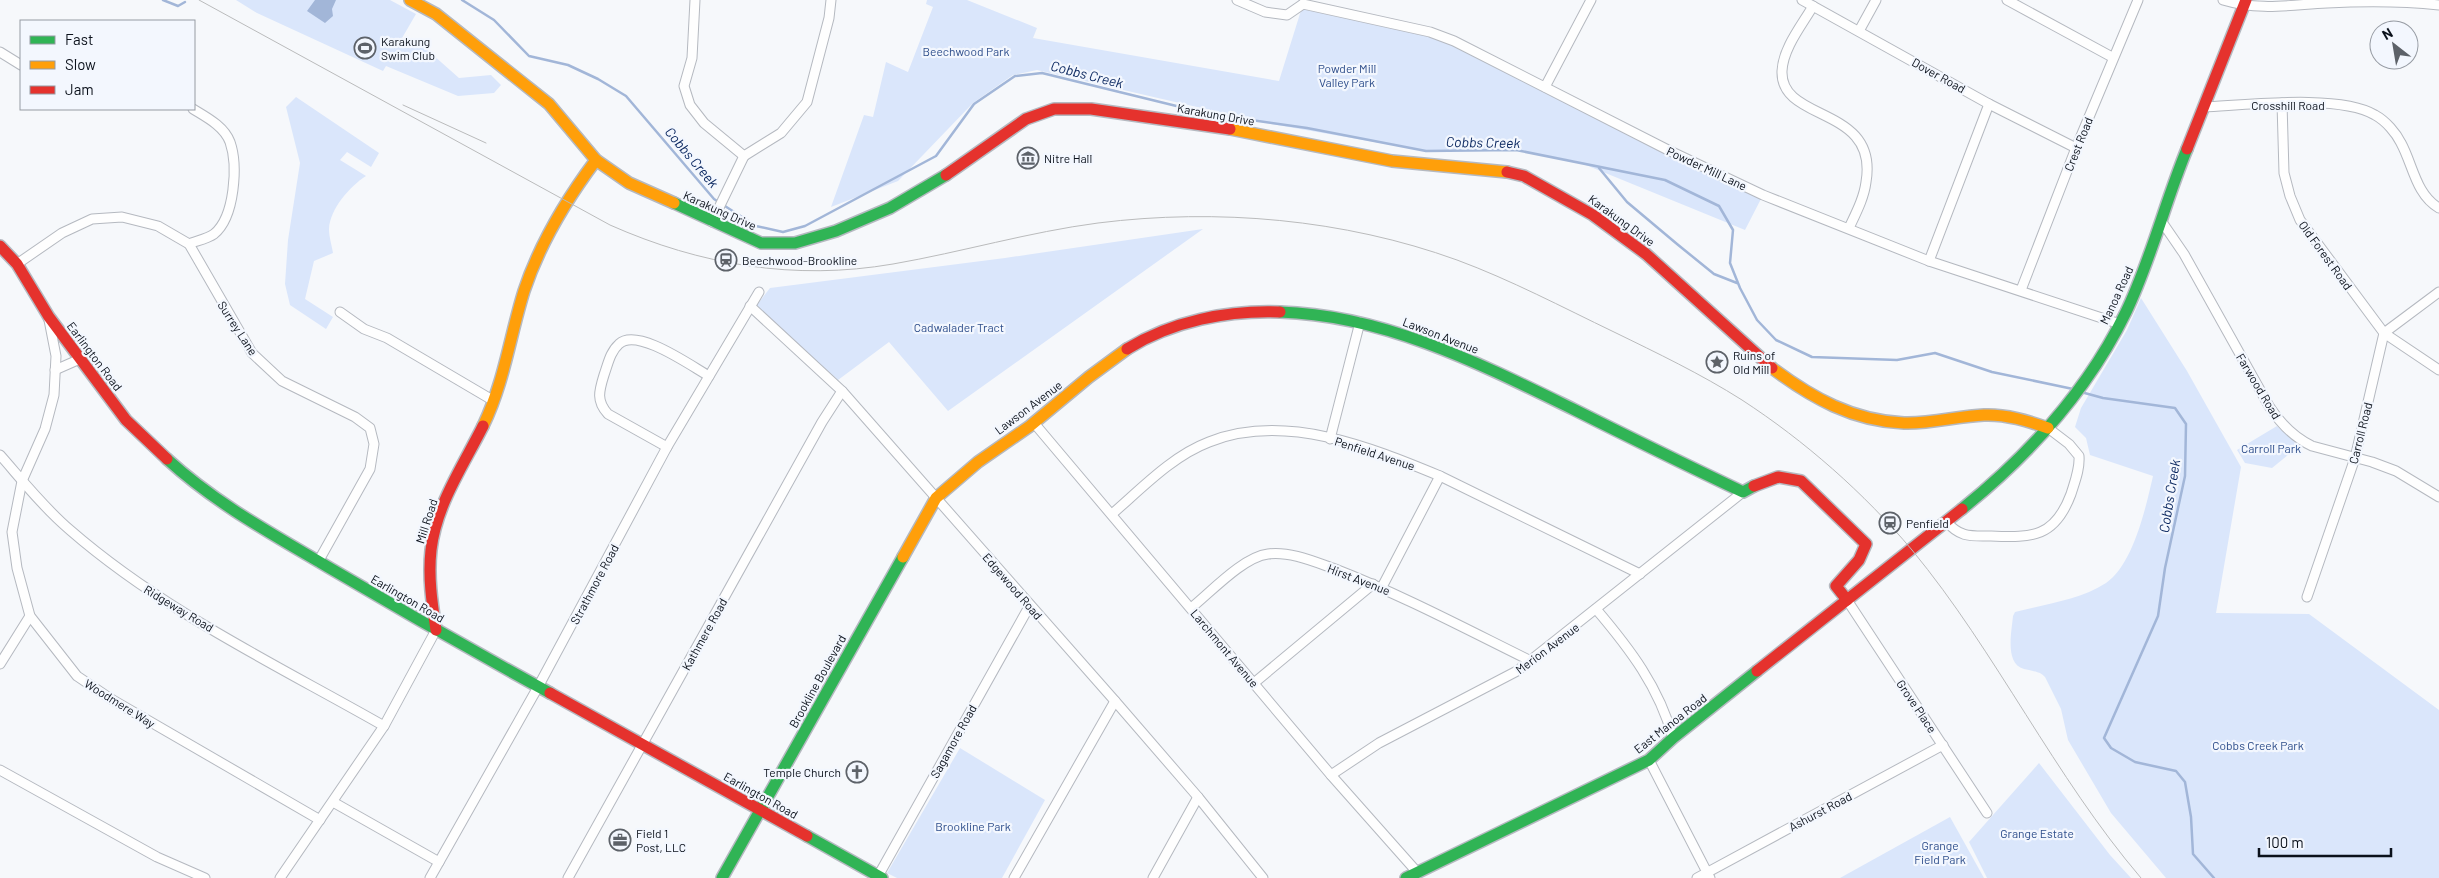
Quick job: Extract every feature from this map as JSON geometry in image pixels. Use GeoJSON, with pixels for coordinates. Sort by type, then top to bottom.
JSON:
{"type":"FeatureCollection","features":[{"type":"Feature","properties":{"kind":"street","name":"Karakung Drive"},"geometry":{"type":"LineString","coordinates":[[410,0],[436,14],[549,104],[596,160],[629,182],[714,218],[761,243],[775,245],[796,243],[836,230],[890,208],[950,173],[1026,119],[1054,109],[1091,109],[1214,126],[1401,163],[1477,168],[1524,176],[1593,215],[1646,254],[1769,366],[1796,386],[1831,406],[1865,418],[1884,421],[1906,423],[1994,415],[2032,422],[2048,428]]}},
{"type":"Feature","properties":{"kind":"street"},"geometry":{"type":"LineString","coordinates":[[695,0],[692,58],[684,86],[690,105],[704,123],[744,156]]}},
{"type":"Feature","properties":{"kind":"street"},"geometry":{"type":"LineString","coordinates":[[714,218],[744,156],[781,133],[807,102],[829,18],[831,0]]}},
{"type":"Feature","properties":{"kind":"street"},"geometry":{"type":"LineString","coordinates":[[1237,0],[1264,12],[1287,15],[1303,2]]}},
{"type":"Feature","properties":{"kind":"street"},"geometry":{"type":"LineString","coordinates":[[1544,87],[1591,0]]}},
{"type":"Feature","properties":{"kind":"street","name":"Dover Road"},"geometry":{"type":"LineString","coordinates":[[1802,0],[1989,104],[2076,148]]}},
{"type":"Feature","properties":{"kind":"street"},"geometry":{"type":"LineString","coordinates":[[1859,30],[1876,0]]}},
{"type":"Feature","properties":{"kind":"street"},"geometry":{"type":"LineString","coordinates":[[2007,0],[2112,57]]}},
{"type":"Feature","properties":{"kind":"street","name":"Crest Road"},"geometry":{"type":"LineString","coordinates":[[2021,290],[2112,57],[2138,0]]}},
{"type":"Feature","properties":{"kind":"street"},"geometry":{"type":"LineString","coordinates":[[2223,0],[2265,8],[2327,3],[2394,2],[2439,5]]}},
{"type":"Feature","properties":{"kind":"street","name":"Powder Mill Lane"},"geometry":{"type":"LineString","coordinates":[[1303,2],[1430,32],[1454,40],[1670,151],[1755,191],[1929,262],[2021,290],[2120,324]]}},
{"type":"Feature","properties":{"kind":"street","name":"Manoa Road"},"geometry":{"type":"LineString","coordinates":[[1919,541],[1946,522],[1999,479],[2048,428],[2083,384],[2120,324],[2162,222],[2183,158],[2245,3]]}},
{"type":"Feature","properties":{"kind":"street"},"geometry":{"type":"LineString","coordinates":[[1812,6],[1786,54],[1782,76],[1785,86],[1795,99],[1840,122],[1852,132],[1861,146],[1866,162],[1866,182],[1849,228]]}},
{"type":"Feature","properties":{"kind":"street"},"geometry":{"type":"LineString","coordinates":[[0,52],[20,65]]}},
{"type":"Feature","properties":{"kind":"street","name":"Old Forest Road"},"geometry":{"type":"LineString","coordinates":[[2282,103],[2284,173],[2290,196],[2300,220],[2384,333],[2439,370]]}},
{"type":"Feature","properties":{"kind":"street","name":"Crosshill Road"},"geometry":{"type":"LineString","coordinates":[[2204,107],[2317,103],[2357,108],[2376,115],[2393,131],[2402,143],[2421,189],[2428,201],[2439,208]]}},
{"type":"Feature","properties":{"kind":"street"},"geometry":{"type":"LineString","coordinates":[[1929,262],[1989,104]]}},
{"type":"Feature","properties":{"kind":"street"},"geometry":{"type":"LineString","coordinates":[[188,244],[214,234],[225,218],[233,192],[235,167],[229,141],[215,122],[195,110]]}},
{"type":"Feature","properties":{"kind":"street","name":"Mill Road"},"geometry":{"type":"LineString","coordinates":[[436,630],[428,564],[433,535],[443,506],[494,401],[524,291],[538,256],[561,210],[596,160]]}},
{"type":"Feature","properties":{"kind":"street","name":"Surrey Lane"},"geometry":{"type":"LineString","coordinates":[[17,264],[62,233],[92,219],[122,217],[158,226],[188,244],[252,353],[282,381],[356,417],[370,428],[374,444],[370,469],[318,562]]}},
{"type":"Feature","properties":{"kind":"street","name":"Farwood Road"},"geometry":{"type":"LineString","coordinates":[[2162,222],[2184,254],[2276,417],[2303,442],[2396,471],[2439,497]]}},
{"type":"Feature","properties":{"kind":"street","name":"Earlington Road"},"geometry":{"type":"LineString","coordinates":[[0,246],[17,264],[49,317],[126,420],[188,478],[241,516],[318,562],[436,630],[879,877]]}},
{"type":"Feature","properties":{"kind":"street","name":"Strathmore Road"},"geometry":{"type":"LineString","coordinates":[[430,878],[538,687],[667,447],[759,292]]}},
{"type":"Feature","properties":{"kind":"street"},"geometry":{"type":"LineString","coordinates":[[2384,333],[2439,292]]}},
{"type":"Feature","properties":{"kind":"street","name":"Edgewood Road"},"geometry":{"type":"LineString","coordinates":[[750,306],[842,391],[1115,701],[1263,878]]}},
{"type":"Feature","properties":{"kind":"street","name":"Lawson Avenue"},"geometry":{"type":"LineString","coordinates":[[936,498],[982,458],[1034,422],[1113,358],[1146,339],[1174,328],[1208,318],[1261,310],[1298,311],[1360,322],[1425,341],[1487,367],[1743,492]]}},
{"type":"Feature","properties":{"kind":"street"},"geometry":{"type":"LineString","coordinates":[[340,312],[364,329],[387,338],[494,401]]}},
{"type":"Feature","properties":{"kind":"street","name":"Woodmere Way"},"geometry":{"type":"LineString","coordinates":[[49,317],[56,356],[54,395],[45,429],[22,481],[12,532],[17,568],[30,616],[77,676],[111,699],[320,820]]}},
{"type":"Feature","properties":{"kind":"street"},"geometry":{"type":"LineString","coordinates":[[1330,439],[1360,322]]}},
{"type":"Feature","properties":{"kind":"street","name":"Carroll Road"},"geometry":{"type":"LineString","coordinates":[[2308,597],[2355,458],[2384,333]]}},
{"type":"Feature","properties":{"kind":"street"},"geometry":{"type":"LineString","coordinates":[[667,447],[608,414],[600,406],[598,393],[610,355],[620,343],[630,339],[649,342],[709,376]]}},
{"type":"Feature","properties":{"kind":"street"},"geometry":{"type":"LineString","coordinates":[[55,370],[80,359]]}},
{"type":"Feature","properties":{"kind":"street","name":"Kathmere Road"},"geometry":{"type":"LineString","coordinates":[[568,878],[822,422],[842,391]]}},
{"type":"Feature","properties":{"kind":"street","name":"Larchmont Avenue"},"geometry":{"type":"LineString","coordinates":[[1034,422],[1332,775],[1417,872]]}},
{"type":"Feature","properties":{"kind":"street"},"geometry":{"type":"LineString","coordinates":[[1946,522],[1958,533],[1968,536],[2027,537],[2042,532],[2062,516],[2076,479],[2080,461],[2076,451],[2048,428]]}},
{"type":"Feature","properties":{"kind":"street","name":"Penfield Avenue"},"geometry":{"type":"LineString","coordinates":[[1112,514],[1161,472],[1190,451],[1208,442],[1256,431],[1282,431],[1330,439],[1383,454],[1440,476],[1640,574]]}},
{"type":"Feature","properties":{"kind":"street","name":"Ridgeway Road"},"geometry":{"type":"LineString","coordinates":[[0,455],[68,529],[112,564],[164,601],[384,726]]}},
{"type":"Feature","properties":{"kind":"street"},"geometry":{"type":"LineString","coordinates":[[1382,587],[1440,476]]}},
{"type":"Feature","properties":{"kind":"street"},"geometry":{"type":"LineString","coordinates":[[1743,492],[1771,477],[1787,476],[1802,481],[1863,540],[1866,544],[1859,560],[1836,586],[1847,600]]}},
{"type":"Feature","properties":{"kind":"street","name":"Merion Avenue"},"geometry":{"type":"LineString","coordinates":[[1332,775],[1379,743],[1518,671],[1743,492]]}},
{"type":"Feature","properties":{"kind":"street","name":"Brookline Boulevard"},"geometry":{"type":"LineString","coordinates":[[722,878],[936,498]]}},
{"type":"Feature","properties":{"kind":"street","name":"East Manoa Road"},"geometry":{"type":"LineString","coordinates":[[1406,878],[1649,760],[1673,738],[1919,541]]}},
{"type":"Feature","properties":{"kind":"street","name":"Hirst Avenue"},"geometry":{"type":"LineString","coordinates":[[1191,608],[1252,559],[1269,553],[1312,561],[1382,587],[1531,661]]}},
{"type":"Feature","properties":{"kind":"street"},"geometry":{"type":"LineString","coordinates":[[1254,683],[1373,584]]}},
{"type":"Feature","properties":{"kind":"street","name":"Grove Place"},"geometry":{"type":"LineString","coordinates":[[1847,600],[1987,813]]}},
{"type":"Feature","properties":{"kind":"street","name":"Sagamore Road"},"geometry":{"type":"LineString","coordinates":[[879,877],[1030,605]]}},
{"type":"Feature","properties":{"kind":"street"},"geometry":{"type":"LineString","coordinates":[[1596,609],[1629,647],[1652,684],[1666,712],[1673,738]]}},
{"type":"Feature","properties":{"kind":"street"},"geometry":{"type":"LineString","coordinates":[[0,664],[30,616]]}},
{"type":"Feature","properties":{"kind":"street"},"geometry":{"type":"LineString","coordinates":[[280,878],[384,726],[436,630]]}},
{"type":"Feature","properties":{"kind":"street"},"geometry":{"type":"LineString","coordinates":[[1014,878],[1115,701]]}},
{"type":"Feature","properties":{"kind":"street","name":"Ashurst Road"},"geometry":{"type":"LineString","coordinates":[[1696,878],[1708,875],[1943,745]]}},
{"type":"Feature","properties":{"kind":"street"},"geometry":{"type":"LineString","coordinates":[[1649,760],[1708,875]]}},
{"type":"Feature","properties":{"kind":"street"},"geometry":{"type":"LineString","coordinates":[[0,770],[157,857],[205,878]]}},
{"type":"Feature","properties":{"kind":"street"},"geometry":{"type":"LineString","coordinates":[[1153,878],[1198,798]]}},
{"type":"Feature","properties":{"kind":"street"},"geometry":{"type":"LineString","coordinates":[[333,802],[439,862]]}},
{"type":"Feature","properties":{"kind":"green space","name":"Karakung Swim Club"},"geometry":{"type":"Polygon","coordinates":[[[236,0],[390,0],[416,14],[398,45],[415,39],[459,78],[491,75],[501,85],[494,93],[458,96],[386,66],[383,71],[257,13],[236,0]]]}},
{"type":"Feature","properties":{"kind":"green space","name":"Powder Mill Valley Park"},"geometry":{"type":"Polygon","coordinates":[[[927,0],[967,0],[1037,28],[1033,38],[1279,81],[1303,4],[1430,32],[1763,195],[1745,230],[1576,161],[1516,150],[1426,151],[1266,123],[1037,70],[1013,75],[973,103],[898,181],[831,207],[864,115],[873,117],[886,62],[908,72],[933,7],[926,4],[927,0]]]}},
{"type":"Feature","properties":{"kind":"green space"},"geometry":{"type":"Polygon","coordinates":[[[296,97],[379,153],[371,167],[347,152],[340,160],[366,176],[342,199],[330,221],[329,229],[333,253],[314,261],[305,299],[333,317],[326,329],[290,305],[285,284],[288,240],[300,163],[286,107],[296,97]]]}},
{"type":"Feature","properties":{"kind":"green space","name":"Cadwalader Tract"},"geometry":{"type":"Polygon","coordinates":[[[1203,229],[948,411],[889,342],[838,380],[756,306],[770,288],[1005,258],[1203,229]]]}},
{"type":"Feature","properties":{"kind":"green space","name":"Cobbs Creek Park"},"geometry":{"type":"Polygon","coordinates":[[[2141,298],[2187,371],[2241,467],[2216,613],[2309,614],[2439,710],[2439,878],[2166,878],[2111,813],[2068,740],[2061,709],[2045,677],[2038,672],[2018,666],[2014,661],[2011,654],[2011,638],[2015,612],[2074,598],[2106,583],[2124,563],[2137,534],[2153,476],[2090,455],[2086,438],[2075,427],[2081,408],[2127,330],[2141,298]]]}},
{"type":"Feature","properties":{"kind":"green space","name":"Carroll Park"},"geometry":{"type":"Polygon","coordinates":[[[2277,426],[2299,446],[2272,468],[2245,463],[2237,450],[2277,426]]]}},
{"type":"Feature","properties":{"kind":"green space","name":"Brookline Park"},"geometry":{"type":"Polygon","coordinates":[[[960,748],[1045,800],[1002,878],[897,878],[887,873],[960,748]]]}},
{"type":"Feature","properties":{"kind":"green space","name":"Grange Estate"},"geometry":{"type":"Polygon","coordinates":[[[2039,763],[2110,855],[2131,878],[1987,878],[1969,842],[2039,763]]]}},
{"type":"Feature","properties":{"kind":"green space","name":"Grange Field Park"},"geometry":{"type":"Polygon","coordinates":[[[1950,817],[1984,878],[1840,878],[1950,817]]]}},
{"type":"Feature","properties":{"kind":"water"},"geometry":{"type":"Polygon","coordinates":[[[315,0],[336,0],[332,9],[333,16],[325,23],[307,11],[315,0]]]}},
{"type":"Feature","properties":{"kind":"waterway","name":"Cobbs Creek"},"geometry":{"type":"LineString","coordinates":[[163,0],[178,6],[185,2]]}},
{"type":"Feature","properties":{"kind":"waterway","name":"Cobbs Creek"},"geometry":{"type":"LineString","coordinates":[[462,0],[494,20],[529,56],[568,65],[598,79],[626,96],[714,199],[756,226],[783,232],[805,226],[936,156],[974,104],[1015,76],[1042,73],[1209,114],[1307,128],[1426,151],[1516,150],[1665,180],[1719,206],[1733,230],[1730,263],[1740,288],[1757,320],[1776,340],[1812,357],[1897,360],[1935,353],[1992,372],[2073,389]]}},
{"type":"Feature","properties":{"kind":"waterway","name":"Cobbs Creek"},"geometry":{"type":"LineString","coordinates":[[1599,168],[1627,202],[1677,244],[1714,274],[1737,283]]}},
{"type":"Feature","properties":{"kind":"waterway","name":"Cobbs Creek"},"geometry":{"type":"LineString","coordinates":[[2081,392],[2103,398],[2175,408],[2186,424],[2185,476],[2165,568],[2158,616],[2104,738],[2111,748],[2135,762],[2176,771],[2185,782],[2191,817],[2193,854],[2214,878]]}},
{"type":"Feature","properties":{"kind":"tram line"},"geometry":{"type":"LineString","coordinates":[[199,0],[610,225],[644,239],[713,259],[748,266],[784,270],[856,269],[893,264],[1098,223],[1188,217],[1234,217],[1280,220],[1370,235],[1414,246],[1457,260],[1517,285],[1663,356],[1726,390],[1811,450],[1854,488],[1912,550],[1943,589],[2080,798],[2141,878]]}},
{"type":"Feature","properties":{"kind":"tram line"},"geometry":{"type":"LineString","coordinates":[[403,105],[486,143]]}},
{"type":"Feature","properties":{"kind":"traffic: fast"},"geometry":{"type":"LineString","coordinates":[[1962,509],[2033,444],[2075,394],[2111,341],[2135,292],[2187,149]]}},
{"type":"Feature","properties":{"kind":"traffic: fast"},"geometry":{"type":"LineString","coordinates":[[674,203],[761,243],[795,243],[836,231],[890,208],[946,175]]}},
{"type":"Feature","properties":{"kind":"traffic: fast"},"geometry":{"type":"LineString","coordinates":[[1280,312],[1319,315],[1357,322],[1431,345],[1503,375],[1743,492],[1754,486]]}},
{"type":"Feature","properties":{"kind":"traffic: fast"},"geometry":{"type":"LineString","coordinates":[[167,459],[224,504],[265,530],[550,693]]}},
{"type":"Feature","properties":{"kind":"traffic: fast"},"geometry":{"type":"LineString","coordinates":[[722,878],[903,557]]}},
{"type":"Feature","properties":{"kind":"traffic: fast"},"geometry":{"type":"LineString","coordinates":[[1406,878],[1649,760],[1673,738],[1757,671]]}},
{"type":"Feature","properties":{"kind":"traffic: fast"},"geometry":{"type":"LineString","coordinates":[[807,836],[882,878]]}},
{"type":"Feature","properties":{"kind":"traffic: slow"},"geometry":{"type":"LineString","coordinates":[[410,0],[436,14],[549,104],[596,160],[629,183],[674,203]]}},
{"type":"Feature","properties":{"kind":"traffic: slow"},"geometry":{"type":"LineString","coordinates":[[1230,129],[1392,161],[1507,172]]}},
{"type":"Feature","properties":{"kind":"traffic: slow"},"geometry":{"type":"LineString","coordinates":[[483,426],[496,393],[530,273],[564,206],[596,160]]}},
{"type":"Feature","properties":{"kind":"traffic: slow"},"geometry":{"type":"LineString","coordinates":[[903,557],[936,498],[978,462],[1030,426],[1089,377],[1127,349]]}},
{"type":"Feature","properties":{"kind":"traffic: slow"},"geometry":{"type":"LineString","coordinates":[[1772,368],[1818,398],[1850,413],[1867,418],[1914,423],[1992,415],[2017,418],[2048,428]]}},
{"type":"Feature","properties":{"kind":"traffic: jam"},"geometry":{"type":"LineString","coordinates":[[2187,149],[2246,0]]}},
{"type":"Feature","properties":{"kind":"traffic: jam"},"geometry":{"type":"LineString","coordinates":[[946,175],[1026,119],[1054,109],[1091,109],[1230,129]]}},
{"type":"Feature","properties":{"kind":"traffic: jam"},"geometry":{"type":"LineString","coordinates":[[1507,172],[1524,176],[1593,215],[1646,254],[1772,368]]}},
{"type":"Feature","properties":{"kind":"traffic: jam"},"geometry":{"type":"LineString","coordinates":[[0,246],[17,264],[49,317],[126,420],[167,459]]}},
{"type":"Feature","properties":{"kind":"traffic: jam"},"geometry":{"type":"LineString","coordinates":[[1127,349],[1163,331],[1201,319],[1240,313],[1280,312]]}},
{"type":"Feature","properties":{"kind":"traffic: jam"},"geometry":{"type":"LineString","coordinates":[[436,630],[430,580],[431,550],[434,533],[438,517],[451,486],[483,426]]}},
{"type":"Feature","properties":{"kind":"traffic: jam"},"geometry":{"type":"LineString","coordinates":[[1754,486],[1778,477],[1801,481],[1866,544],[1859,560],[1836,586],[1847,600]]}},
{"type":"Feature","properties":{"kind":"traffic: jam"},"geometry":{"type":"LineString","coordinates":[[1757,671],[1962,509]]}},
{"type":"Feature","properties":{"kind":"traffic: jam"},"geometry":{"type":"LineString","coordinates":[[550,693],[807,836]]}},
{"type":"Feature","properties":{"kind":"place","name":"Karakung Swim Club"},"geometry":{"type":"Point","coordinates":[365,48]}},
{"type":"Feature","properties":{"kind":"place","name":"Nitre Hall"},"geometry":{"type":"Point","coordinates":[1028,158]}},
{"type":"Feature","properties":{"kind":"place","name":"Beechwood-Brookline"},"geometry":{"type":"Point","coordinates":[726,260]}},
{"type":"Feature","properties":{"kind":"place","name":"Ruins of Old Mill"},"geometry":{"type":"Point","coordinates":[1717,362]}},
{"type":"Feature","properties":{"kind":"place","name":"Penfield"},"geometry":{"type":"Point","coordinates":[1890,523]}},
{"type":"Feature","properties":{"kind":"place","name":"Temple Church"},"geometry":{"type":"Point","coordinates":[857,772]}},
{"type":"Feature","properties":{"kind":"place","name":"Field 1 Post, LLC"},"geometry":{"type":"Point","coordinates":[620,840]}},
{"type":"Feature","properties":{"kind":"park label","name":"Beechwood Park"},"geometry":{"type":"Point","coordinates":[966,51]}}]}
